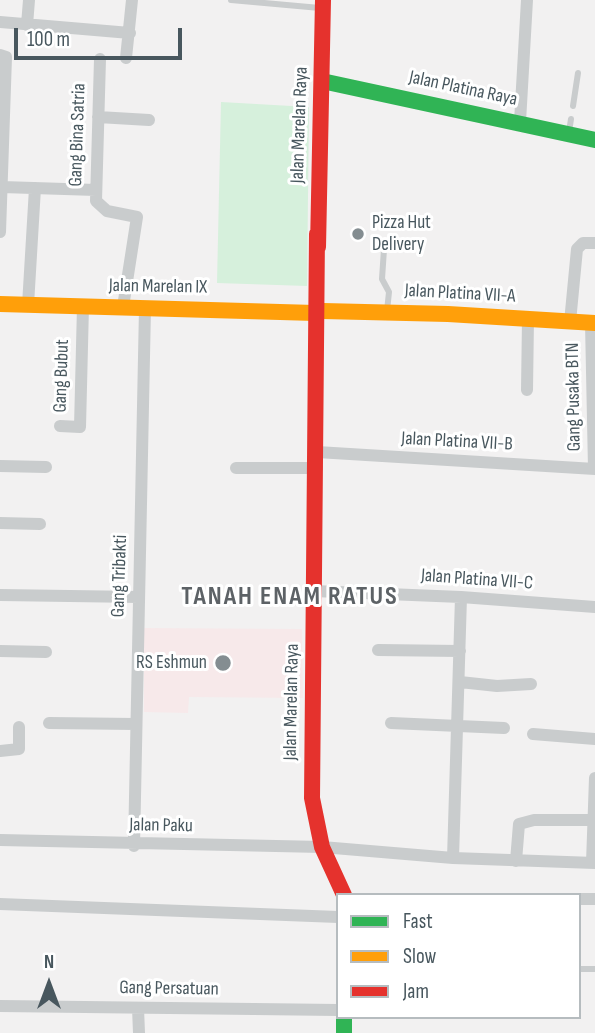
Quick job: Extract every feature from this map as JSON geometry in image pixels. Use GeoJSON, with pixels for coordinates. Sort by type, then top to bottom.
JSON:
{"type":"FeatureCollection","features":[{"type":"Feature","properties":{"kind":"main road","name":"Jalan Marelan Raya"},"geometry":{"type":"LineString","coordinates":[[323,4],[317,234],[319,312],[312,798],[322,847],[343,893]]}},
{"type":"Feature","properties":{"kind":"main road","name":"Jalan Platina Raya"},"geometry":{"type":"LineString","coordinates":[[323,81],[520,122],[570,126],[595,140]]}},
{"type":"Feature","properties":{"kind":"main road","name":"Jalan Marelan IX"},"geometry":{"type":"LineString","coordinates":[[0,304],[319,312]]}},
{"type":"Feature","properties":{"kind":"main road","name":"Jalan Platina VII-A"},"geometry":{"type":"LineString","coordinates":[[319,312],[386,312],[593,323]]}},
{"type":"Feature","properties":{"kind":"street"},"geometry":{"type":"LineString","coordinates":[[27,25],[29,0]]}},
{"type":"Feature","properties":{"kind":"street"},"geometry":{"type":"LineString","coordinates":[[126,58],[132,0]]}},
{"type":"Feature","properties":{"kind":"street"},"geometry":{"type":"LineString","coordinates":[[520,122],[527,0]]}},
{"type":"Feature","properties":{"kind":"street"},"geometry":{"type":"LineString","coordinates":[[0,22],[130,33]]}},
{"type":"Feature","properties":{"kind":"street"},"geometry":{"type":"LineString","coordinates":[[0,232],[3,56]]}},
{"type":"Feature","properties":{"kind":"street","name":"Gang Bina Satria"},"geometry":{"type":"LineString","coordinates":[[100,59],[96,201],[101,208],[137,217],[123,307]]}},
{"type":"Feature","properties":{"kind":"street"},"geometry":{"type":"LineString","coordinates":[[98,117],[149,120]]}},
{"type":"Feature","properties":{"kind":"street"},"geometry":{"type":"LineString","coordinates":[[2,187],[96,190]]}},
{"type":"Feature","properties":{"kind":"street"},"geometry":{"type":"LineString","coordinates":[[28,305],[35,188]]}},
{"type":"Feature","properties":{"kind":"street"},"geometry":{"type":"LineString","coordinates":[[570,322],[577,249],[583,243],[595,243]]}},
{"type":"Feature","properties":{"kind":"street","name":"Gang Bubut"},"geometry":{"type":"LineString","coordinates":[[60,426],[80,427],[83,306]]}},
{"type":"Feature","properties":{"kind":"street","name":"Gang Tribakti"},"geometry":{"type":"LineString","coordinates":[[134,846],[145,307]]}},
{"type":"Feature","properties":{"kind":"street"},"geometry":{"type":"LineString","coordinates":[[527,390],[528,319]]}},
{"type":"Feature","properties":{"kind":"street","name":"Gang Pusaka BTN"},"geometry":{"type":"LineString","coordinates":[[593,323],[595,469]]}},
{"type":"Feature","properties":{"kind":"street","name":"Jalan Platina VII-B"},"geometry":{"type":"LineString","coordinates":[[236,468],[317,460],[595,469]]}},
{"type":"Feature","properties":{"kind":"street"},"geometry":{"type":"LineString","coordinates":[[0,466],[46,467]]}},
{"type":"Feature","properties":{"kind":"street"},"geometry":{"type":"LineString","coordinates":[[0,523],[40,524]]}},
{"type":"Feature","properties":{"kind":"street","name":"Jalan Platina VII-C"},"geometry":{"type":"LineString","coordinates":[[314,591],[461,597],[595,607]]}},
{"type":"Feature","properties":{"kind":"street"},"geometry":{"type":"LineString","coordinates":[[0,595],[139,597]]}},
{"type":"Feature","properties":{"kind":"street"},"geometry":{"type":"LineString","coordinates":[[453,858],[461,597]]}},
{"type":"Feature","properties":{"kind":"street"},"geometry":{"type":"LineString","coordinates":[[378,650],[460,651]]}},
{"type":"Feature","properties":{"kind":"street"},"geometry":{"type":"LineString","coordinates":[[0,651],[46,652]]}},
{"type":"Feature","properties":{"kind":"street"},"geometry":{"type":"LineString","coordinates":[[460,682],[497,686],[531,684]]}},
{"type":"Feature","properties":{"kind":"street"},"geometry":{"type":"LineString","coordinates":[[49,723],[135,724]]}},
{"type":"Feature","properties":{"kind":"street"},"geometry":{"type":"LineString","coordinates":[[391,723],[505,728]]}},
{"type":"Feature","properties":{"kind":"street"},"geometry":{"type":"LineString","coordinates":[[0,751],[19,749],[19,727]]}},
{"type":"Feature","properties":{"kind":"street"},"geometry":{"type":"LineString","coordinates":[[533,734],[595,739]]}},
{"type":"Feature","properties":{"kind":"street"},"geometry":{"type":"LineString","coordinates":[[594,863],[595,779]]}},
{"type":"Feature","properties":{"kind":"street"},"geometry":{"type":"LineString","coordinates":[[516,861],[519,824],[534,820],[594,820]]}},
{"type":"Feature","properties":{"kind":"street","name":"Jalan Paku"},"geometry":{"type":"LineString","coordinates":[[0,840],[134,846],[322,847],[453,858],[594,863]]}},
{"type":"Feature","properties":{"kind":"street"},"geometry":{"type":"LineString","coordinates":[[0,904],[336,917]]}},
{"type":"Feature","properties":{"kind":"street","name":"Gang Persatuan"},"geometry":{"type":"LineString","coordinates":[[0,1006],[336,1010]]}},
{"type":"Feature","properties":{"kind":"street"},"geometry":{"type":"LineString","coordinates":[[138,1008],[139,1033]]}},
{"type":"Feature","properties":{"kind":"lane"},"geometry":{"type":"LineString","coordinates":[[231,0],[323,4]]}},
{"type":"Feature","properties":{"kind":"lane"},"geometry":{"type":"LineString","coordinates":[[573,106],[578,73]]}},
{"type":"Feature","properties":{"kind":"lane"},"geometry":{"type":"LineString","coordinates":[[384,248],[382,279],[389,292],[386,312]]}},
{"type":"Feature","properties":{"kind":"shaded area","name":"RS Eshmun"},"geometry":{"type":"Polygon","coordinates":[[[144,628],[302,629],[303,698],[189,697],[188,713],[144,712],[144,628]]]}},
{"type":"Feature","properties":{"kind":"green space"},"geometry":{"type":"Polygon","coordinates":[[[221,102],[309,107],[307,286],[217,283],[221,102]]]}},
{"type":"Feature","properties":{"kind":"traffic: fast"},"geometry":{"type":"LineString","coordinates":[[322,81],[595,140]]}},
{"type":"Feature","properties":{"kind":"traffic: fast"},"geometry":{"type":"LineString","coordinates":[[344,1019],[344,1033]]}},
{"type":"Feature","properties":{"kind":"traffic: slow"},"geometry":{"type":"LineString","coordinates":[[0,304],[315,313]]}},
{"type":"Feature","properties":{"kind":"traffic: slow"},"geometry":{"type":"LineString","coordinates":[[323,311],[448,314],[595,323]]}},
{"type":"Feature","properties":{"kind":"traffic: jam"},"geometry":{"type":"LineString","coordinates":[[318,247],[323,0]]}},
{"type":"Feature","properties":{"kind":"traffic: jam"},"geometry":{"type":"LineString","coordinates":[[317,234],[312,798],[322,847],[343,893]]}},
{"type":"Feature","properties":{"kind":"place","name":"Pizza Hut Delivery"},"geometry":{"type":"Point","coordinates":[358,234]}},
{"type":"Feature","properties":{"kind":"place","name":"RS Eshmun"},"geometry":{"type":"Point","coordinates":[223,663]}},
{"type":"Feature","properties":{"kind":"district","name":"TANAH ENAM RATUS"},"geometry":{"type":"Point","coordinates":[290,597]}}]}
